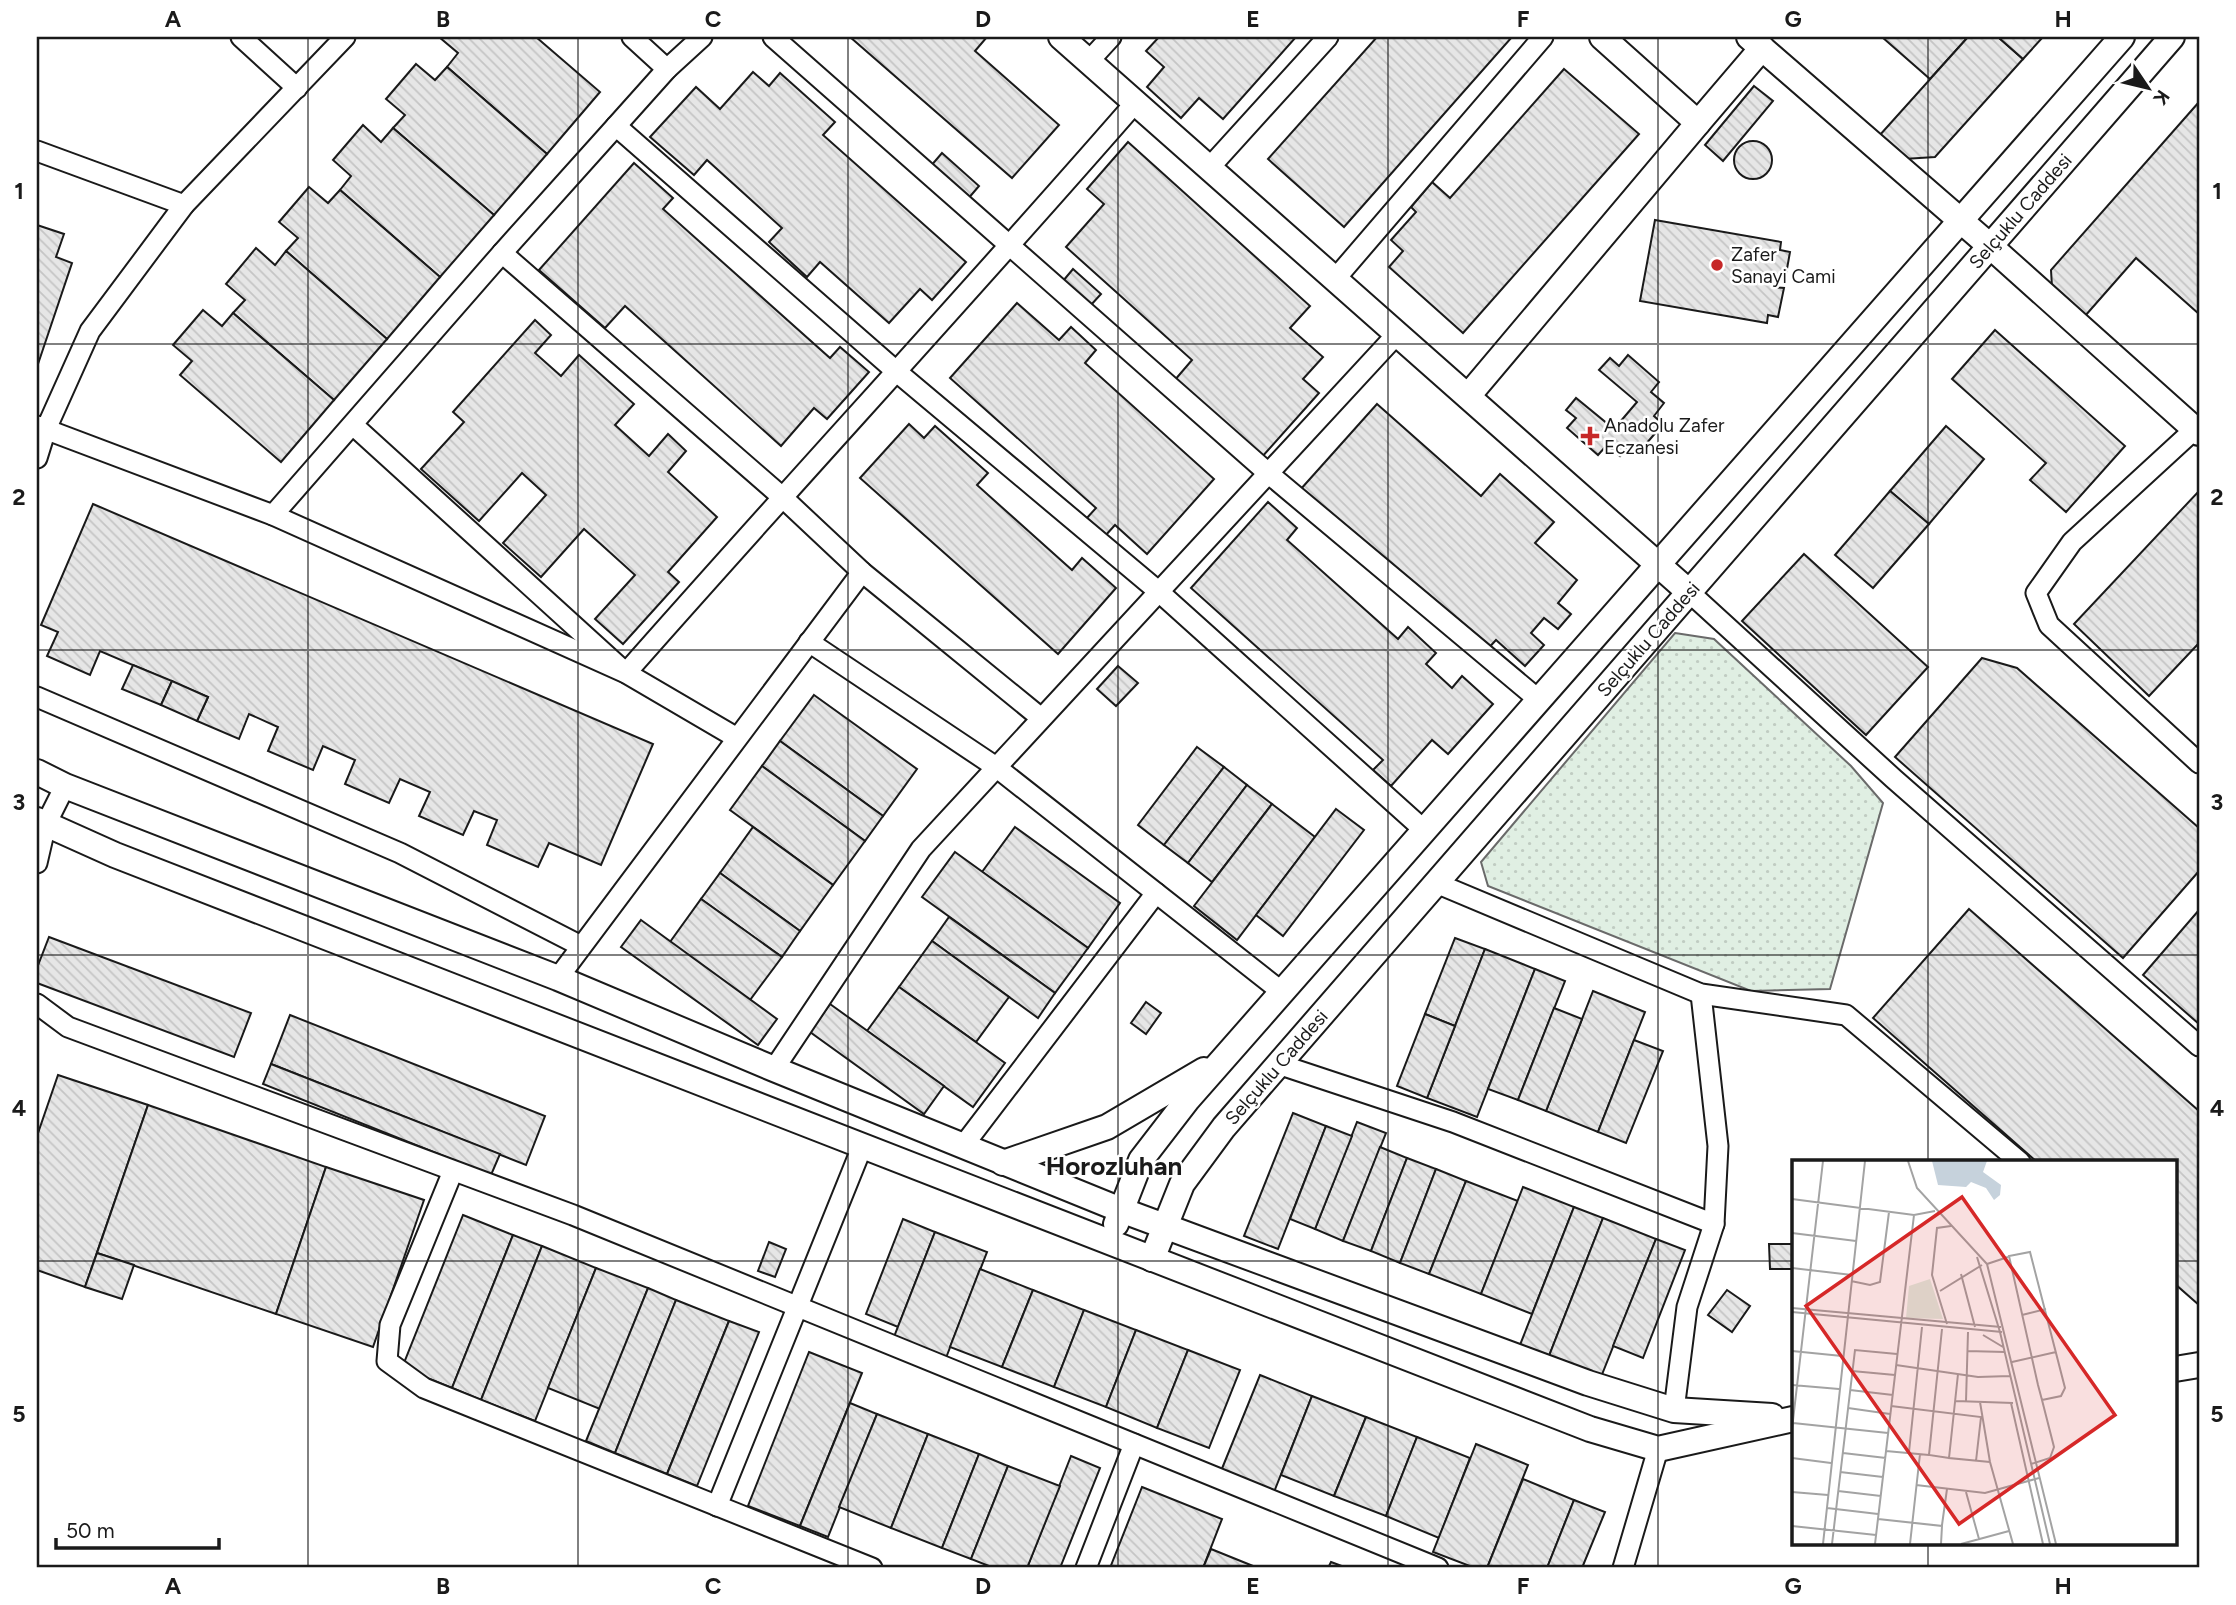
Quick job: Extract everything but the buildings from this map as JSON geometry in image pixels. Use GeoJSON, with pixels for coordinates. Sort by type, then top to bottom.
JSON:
{"type":"FeatureCollection","features":[{"type":"Feature","properties":{"kind":"street"},"geometry":{"type":"LineString","coordinates":[[241,37],[297,88]]}},
{"type":"Feature","properties":{"kind":"street"},"geometry":{"type":"LineString","coordinates":[[37,458],[42,427],[90,331],[184,205],[345,37]]}},
{"type":"Feature","properties":{"kind":"street"},"geometry":{"type":"LineString","coordinates":[[632,37],[667,69]]}},
{"type":"Feature","properties":{"kind":"street"},"geometry":{"type":"LineString","coordinates":[[273,515],[667,69],[702,37]]}},
{"type":"Feature","properties":{"kind":"street"},"geometry":{"type":"LineString","coordinates":[[773,37],[1268,473],[1539,700]]}},
{"type":"Feature","properties":{"kind":"street"},"geometry":{"type":"LineString","coordinates":[[1061,37],[1658,564],[1894,779],[2199,1046]]}},
{"type":"Feature","properties":{"kind":"street"},"geometry":{"type":"LineString","coordinates":[[1089,61],[1111,37]]}},
{"type":"Feature","properties":{"kind":"street"},"geometry":{"type":"LineString","coordinates":[[1210,167],[1328,37]]}},
{"type":"Feature","properties":{"kind":"street"},"geometry":{"type":"LineString","coordinates":[[1336,278],[1543,37]]}},
{"type":"Feature","properties":{"kind":"street"},"geometry":{"type":"LineString","coordinates":[[1602,37],[1698,123]]}},
{"type":"Feature","properties":{"kind":"street","name":"Selçuklu Caddesi"},"geometry":{"type":"LineString","coordinates":[[1109,1243],[1141,1160],[1188,1099],[2122,37]]}},
{"type":"Feature","properties":{"kind":"street","name":"Selçuklu Caddesi"},"geometry":{"type":"LineString","coordinates":[[1152,1259],[1182,1184],[1224,1127],[2172,37]]}},
{"type":"Feature","properties":{"kind":"street"},"geometry":{"type":"LineString","coordinates":[[1468,396],[1698,123],[1756,42],[2197,431],[2072,542],[2036,593],[2049,625],[2199,763]]}},
{"type":"Feature","properties":{"kind":"street"},"geometry":{"type":"LineString","coordinates":[[626,673],[781,496],[897,372],[1136,103]]}},
{"type":"Feature","properties":{"kind":"street"},"geometry":{"type":"LineString","coordinates":[[616,126],[897,372],[1158,592],[1424,830]]}},
{"type":"Feature","properties":{"kind":"street"},"geometry":{"type":"LineString","coordinates":[[37,151],[184,205]]}},
{"type":"Feature","properties":{"kind":"street"},"geometry":{"type":"LineString","coordinates":[[502,253],[781,496],[862,572],[1041,718]]}},
{"type":"Feature","properties":{"kind":"street"},"geometry":{"type":"LineString","coordinates":[[774,1069],[921,849],[1398,333]]}},
{"type":"Feature","properties":{"kind":"street"},"geometry":{"type":"LineString","coordinates":[[354,425],[626,673]]}},
{"type":"Feature","properties":{"kind":"street"},"geometry":{"type":"LineString","coordinates":[[42,427],[273,515],[626,673],[737,738]]}},
{"type":"Feature","properties":{"kind":"street"},"geometry":{"type":"LineString","coordinates":[[558,978],[862,572]]}},
{"type":"Feature","properties":{"kind":"street"},"geometry":{"type":"LineString","coordinates":[[809,642],[996,767],[1282,992]]}},
{"type":"Feature","properties":{"kind":"street"},"geometry":{"type":"LineString","coordinates":[[37,697],[400,853],[581,946]]}},
{"type":"Feature","properties":{"kind":"street"},"geometry":{"type":"LineString","coordinates":[[37,772],[65,786],[558,978],[1121,1210],[1588,1383],[1674,1410],[1792,1418]]}},
{"type":"Feature","properties":{"kind":"street"},"geometry":{"type":"LineString","coordinates":[[37,863],[41,822],[65,786]]}},
{"type":"Feature","properties":{"kind":"street"},"geometry":{"type":"LineString","coordinates":[[41,822],[128,860],[1590,1429],[1658,1449],[1792,1418]]}},
{"type":"Feature","properties":{"kind":"street"},"geometry":{"type":"LineString","coordinates":[[1436,883],[1701,994],[1846,1015],[2018,1160]]}},
{"type":"Feature","properties":{"kind":"street"},"geometry":{"type":"LineString","coordinates":[[963,1146],[1156,893]]}},
{"type":"Feature","properties":{"kind":"street"},"geometry":{"type":"LineString","coordinates":[[1674,1410],[1687,1307],[1714,1224],[1718,1146],[1701,994]]}},
{"type":"Feature","properties":{"kind":"street"},"geometry":{"type":"LineString","coordinates":[[37,1004],[68,1027],[573,1215],[1438,1568]]}},
{"type":"Feature","properties":{"kind":"street"},"geometry":{"type":"LineString","coordinates":[[1003,1163],[1107,1127],[1223,1059]]}},
{"type":"Feature","properties":{"kind":"street"},"geometry":{"type":"LineString","coordinates":[[1278,1065],[1453,1122],[1714,1224]]}},
{"type":"Feature","properties":{"kind":"street"},"geometry":{"type":"LineString","coordinates":[[717,1506],[862,1147]]}},
{"type":"Feature","properties":{"kind":"street"},"geometry":{"type":"LineString","coordinates":[[453,1171],[390,1325],[387,1362],[424,1388],[872,1568]]}},
{"type":"Feature","properties":{"kind":"street"},"geometry":{"type":"LineString","coordinates":[[2176,1369],[2199,1365]]}},
{"type":"Feature","properties":{"kind":"street"},"geometry":{"type":"LineString","coordinates":[[1086,1568],[1134,1444]]}},
{"type":"Feature","properties":{"kind":"street"},"geometry":{"type":"LineString","coordinates":[[1623,1568],[1658,1449]]}},
{"type":"Feature","properties":{"kind":"green space"},"geometry":{"type":"Polygon","coordinates":[[[1675,633],[1714,639],[1851,766],[1883,803],[1830,989],[1751,991],[1488,886],[1481,862],[1675,633]]]}},
{"type":"Feature","properties":{"kind":"place","name":"Zafer Sanayi Cami"},"geometry":{"type":"Point","coordinates":[1717,265]}},
{"type":"Feature","properties":{"kind":"place","name":"Anadolu Zafer Eczanesi"},"geometry":{"type":"Point","coordinates":[1590,436]}},
{"type":"Feature","properties":{"kind":"district","name":"Horozluhan"},"geometry":{"type":"Point","coordinates":[1114,1166]}}]}
